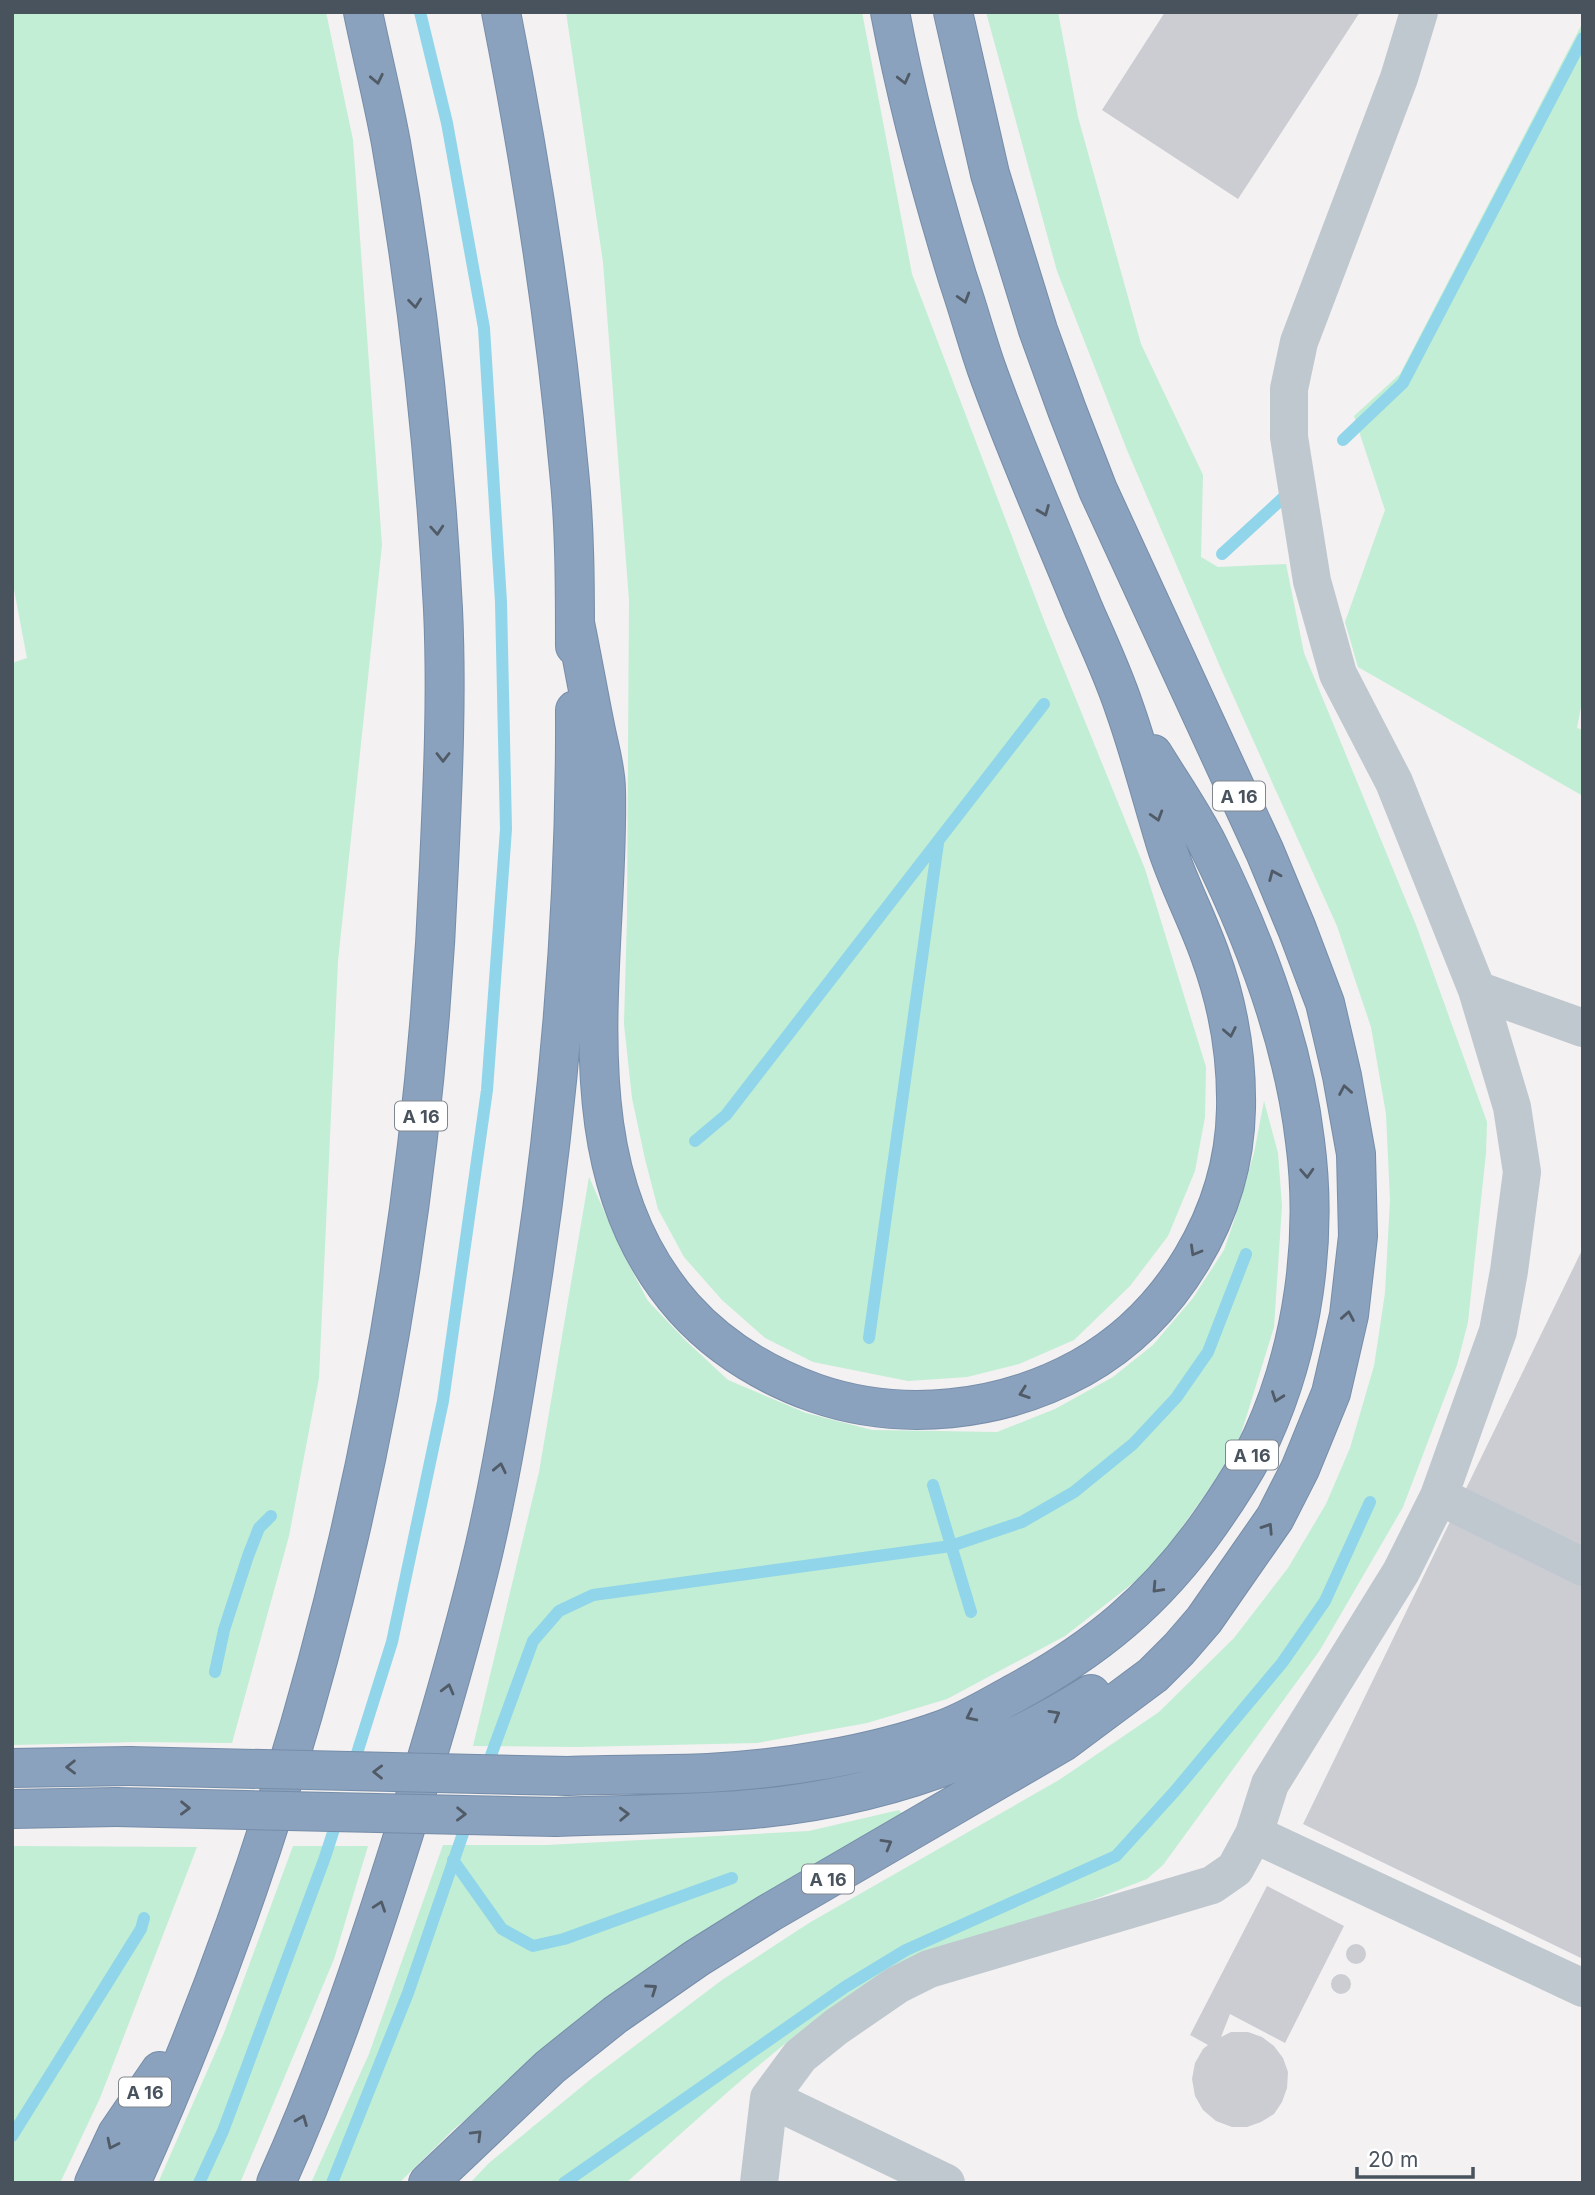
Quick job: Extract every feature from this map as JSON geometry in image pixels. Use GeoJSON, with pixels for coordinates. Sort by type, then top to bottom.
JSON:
{"type":"FeatureCollection","features":[{"type":"Feature","properties":{"kind":"highway","name":"A 16"},"geometry":{"type":"LineString","coordinates":[[131,2183],[204,2005],[259,1859],[290,1760],[357,1505],[384,1372],[408,1224],[423,1104],[436,931],[443,774],[443,613],[432,453],[414,293],[390,141],[363,12]]}},
{"type":"Feature","properties":{"kind":"highway","name":"A 16"},"geometry":{"type":"LineString","coordinates":[[276,2183],[342,2017],[389,1880],[439,1720],[480,1567],[511,1413],[537,1257],[557,1072],[575,787],[575,623],[570,473],[530,164],[500,12]]}},
{"type":"Feature","properties":{"kind":"highway","name":"A 16"},"geometry":{"type":"LineString","coordinates":[[575,623],[607,783],[598,1067],[605,1139],[624,1209],[654,1269],[694,1319],[718,1340],[768,1373],[796,1386],[858,1405],[924,1410],[965,1407],[1027,1392],[1065,1376],[1110,1349],[1159,1305],[1186,1266],[1214,1215],[1234,1137],[1235,1081],[1232,1040],[1211,958],[1169,855],[1123,704],[985,365],[937,210],[890,12]]}},
{"type":"Feature","properties":{"kind":"highway","name":"A 16"},"geometry":{"type":"LineString","coordinates":[[428,2183],[550,2067],[615,2015],[697,1958],[769,1913],[1063,1742],[1153,1675],[1180,1649],[1204,1620],[1275,1518],[1300,1469],[1331,1393],[1349,1315],[1359,1236],[1356,1154],[1325,1003],[1265,852],[1098,490],[1046,353],[990,174],[953,12]]}},
{"type":"Feature","properties":{"kind":"highway","name":"A 16"},"geometry":{"type":"LineString","coordinates":[[12,1768],[129,1766],[568,1776],[709,1773],[829,1758],[896,1743],[946,1728],[996,1704],[1050,1674],[1105,1637],[1154,1592],[1192,1548],[1230,1494],[1262,1437],[1288,1366],[1303,1301],[1309,1224],[1306,1141],[1290,1063],[1271,995],[1208,845],[1123,704]]}},
{"type":"Feature","properties":{"kind":"highway","name":"A 16"},"geometry":{"type":"LineString","coordinates":[[12,1809],[116,1807],[556,1816],[762,1808],[876,1788],[936,1771],[989,1750],[1089,1695],[1168,1636],[1194,1610],[1228,1583]]}},
{"type":"Feature","properties":{"kind":"highway","name":"A 16"},"geometry":{"type":"LineString","coordinates":[[94,2183],[117,2134],[204,2005]]}},
{"type":"Feature","properties":{"kind":"lane"},"geometry":{"type":"LineString","coordinates":[[759,2183],[769,2098],[800,2056],[835,2027],[897,1985],[929,1969],[1212,1885],[1235,1869],[1254,1834],[1270,1784],[1401,1572],[1439,1496],[1497,1331],[1509,1271],[1522,1172],[1512,1107],[1477,990],[1394,782],[1338,674],[1312,581],[1289,437],[1289,389],[1299,342],[1399,78],[1419,12]]}},
{"type":"Feature","properties":{"kind":"lane"},"geometry":{"type":"LineString","coordinates":[[1477,990],[1583,1028]]}},
{"type":"Feature","properties":{"kind":"lane"},"geometry":{"type":"LineString","coordinates":[[1439,1496],[1583,1566]]}},
{"type":"Feature","properties":{"kind":"lane"},"geometry":{"type":"LineString","coordinates":[[1254,1834],[1583,1988]]}},
{"type":"Feature","properties":{"kind":"lane"},"geometry":{"type":"LineString","coordinates":[[769,2098],[946,2183]]}},
{"type":"Feature","properties":{"kind":"green space"},"geometry":{"type":"Polygon","coordinates":[[[12,12],[326,12],[353,140],[382,545],[338,961],[319,1378],[289,1536],[232,1743],[12,1745],[12,663],[27,658],[12,579],[12,12]]]}},
{"type":"Feature","properties":{"kind":"green space"},"geometry":{"type":"Polygon","coordinates":[[[566,12],[862,12],[912,274],[1045,623],[1145,869],[1206,1067],[1205,1117],[1195,1171],[1168,1236],[1130,1286],[1074,1340],[1019,1364],[967,1377],[908,1381],[813,1362],[765,1338],[722,1300],[684,1257],[658,1209],[632,1098],[624,1024],[629,600],[603,262],[566,12]]]}},
{"type":"Feature","properties":{"kind":"green space"},"geometry":{"type":"Polygon","coordinates":[[[986,12],[1058,12],[1078,117],[1141,344],[1203,475],[1201,557],[1218,567],[1286,564],[1304,653],[1416,925],[1487,1122],[1468,1322],[1457,1365],[1403,1507],[1320,1650],[1163,1865],[1147,1879],[855,1991],[766,2059],[626,2183],[470,2183],[489,2163],[591,2079],[722,1980],[809,1923],[1059,1780],[1159,1712],[1234,1638],[1288,1568],[1326,1504],[1350,1448],[1374,1366],[1385,1293],[1390,1200],[1386,1114],[1371,1027],[1337,926],[1222,671],[1127,450],[1057,271],[986,12]]]}},
{"type":"Feature","properties":{"kind":"green space"},"geometry":{"type":"Polygon","coordinates":[[[1583,22],[1583,696],[1577,728],[1583,730],[1583,796],[1358,667],[1345,622],[1385,510],[1354,416],[1400,374],[1583,22]]]}},
{"type":"Feature","properties":{"kind":"green space"},"geometry":{"type":"Polygon","coordinates":[[[1264,1101],[1278,1153],[1282,1206],[1274,1327],[1236,1450],[1155,1566],[1065,1636],[947,1699],[867,1723],[757,1743],[473,1746],[539,1472],[589,1177],[622,1252],[648,1301],[728,1380],[806,1413],[872,1430],[997,1432],[1055,1409],[1113,1377],[1153,1345],[1193,1298],[1224,1250],[1254,1153],[1264,1101]]]}},
{"type":"Feature","properties":{"kind":"green space"},"geometry":{"type":"Polygon","coordinates":[[[899,1810],[905,1817],[642,1973],[454,2129],[399,2183],[311,2183],[369,2054],[443,1845],[547,1845],[809,1831],[899,1810]]]}},
{"type":"Feature","properties":{"kind":"green space"},"geometry":{"type":"Polygon","coordinates":[[[12,1846],[197,1847],[100,2098],[60,2183],[12,2183],[12,1846]]]}},
{"type":"Feature","properties":{"kind":"green space"},"geometry":{"type":"Polygon","coordinates":[[[293,1846],[368,1846],[334,1959],[240,2183],[158,2183],[224,2033],[293,1846]]]}},
{"type":"Feature","properties":{"kind":"building"},"geometry":{"type":"Polygon","coordinates":[[[1165,12],[1360,12],[1238,199],[1102,110],[1165,12]]]}},
{"type":"Feature","properties":{"kind":"building"},"geometry":{"type":"Polygon","coordinates":[[[1583,1248],[1583,1959],[1303,1824],[1583,1248]]]}},
{"type":"Feature","properties":{"kind":"building"},"geometry":{"type":"Polygon","coordinates":[[[1267,1886],[1344,1926],[1285,2043],[1230,2014],[1221,2037],[1231,2032],[1248,2032],[1262,2037],[1274,2046],[1283,2058],[1288,2072],[1287,2088],[1274,2114],[1247,2127],[1232,2127],[1216,2121],[1203,2110],[1195,2096],[1192,2079],[1195,2063],[1208,2045],[1190,2035],[1267,1886]]]}},
{"type":"Feature","properties":{"kind":"building"},"geometry":{"type":"Polygon","coordinates":[[[1352,1944],[1360,1944],[1366,1954],[1360,1964],[1352,1964],[1346,1958],[1346,1950],[1352,1944]]]}},
{"type":"Feature","properties":{"kind":"building"},"geometry":{"type":"Polygon","coordinates":[[[1337,1974],[1345,1974],[1351,1984],[1345,1994],[1337,1994],[1331,1988],[1331,1980],[1337,1974]]]}},
{"type":"Feature","properties":{"kind":"waterway"},"geometry":{"type":"LineString","coordinates":[[353,1766],[392,1642],[443,1401],[487,1090],[506,829],[501,602],[484,328],[447,123],[420,12]]}},
{"type":"Feature","properties":{"kind":"waterway"},"geometry":{"type":"LineString","coordinates":[[1343,440],[1403,383],[1583,38]]}},
{"type":"Feature","properties":{"kind":"waterway"},"geometry":{"type":"LineString","coordinates":[[1222,554],[1283,498]]}},
{"type":"Feature","properties":{"kind":"waterway"},"geometry":{"type":"LineString","coordinates":[[695,1141],[726,1115],[1044,704]]}},
{"type":"Feature","properties":{"kind":"waterway"},"geometry":{"type":"LineString","coordinates":[[869,1338],[938,843]]}},
{"type":"Feature","properties":{"kind":"waterway"},"geometry":{"type":"LineString","coordinates":[[486,1769],[533,1641],[559,1611],[593,1595],[951,1546],[1022,1522],[1074,1492],[1133,1444],[1176,1398],[1208,1352],[1246,1254]]}},
{"type":"Feature","properties":{"kind":"waterway"},"geometry":{"type":"LineString","coordinates":[[933,1485],[971,1612]]}},
{"type":"Feature","properties":{"kind":"waterway"},"geometry":{"type":"LineString","coordinates":[[564,2183],[845,1987],[906,1950],[1116,1856],[1175,1791],[1282,1663],[1325,1601],[1370,1502]]}},
{"type":"Feature","properties":{"kind":"waterway"},"geometry":{"type":"LineString","coordinates":[[215,1672],[224,1630],[248,1556],[259,1528],[271,1516]]}},
{"type":"Feature","properties":{"kind":"waterway"},"geometry":{"type":"LineString","coordinates":[[199,2183],[223,2131],[338,1817]]}},
{"type":"Feature","properties":{"kind":"waterway"},"geometry":{"type":"LineString","coordinates":[[332,2183],[408,1993],[468,1819]]}},
{"type":"Feature","properties":{"kind":"waterway"},"geometry":{"type":"LineString","coordinates":[[453,1860],[502,1929],[533,1946],[564,1939],[732,1878]]}},
{"type":"Feature","properties":{"kind":"waterway"},"geometry":{"type":"LineString","coordinates":[[12,2136],[141,1929],[144,1918]]}}]}
